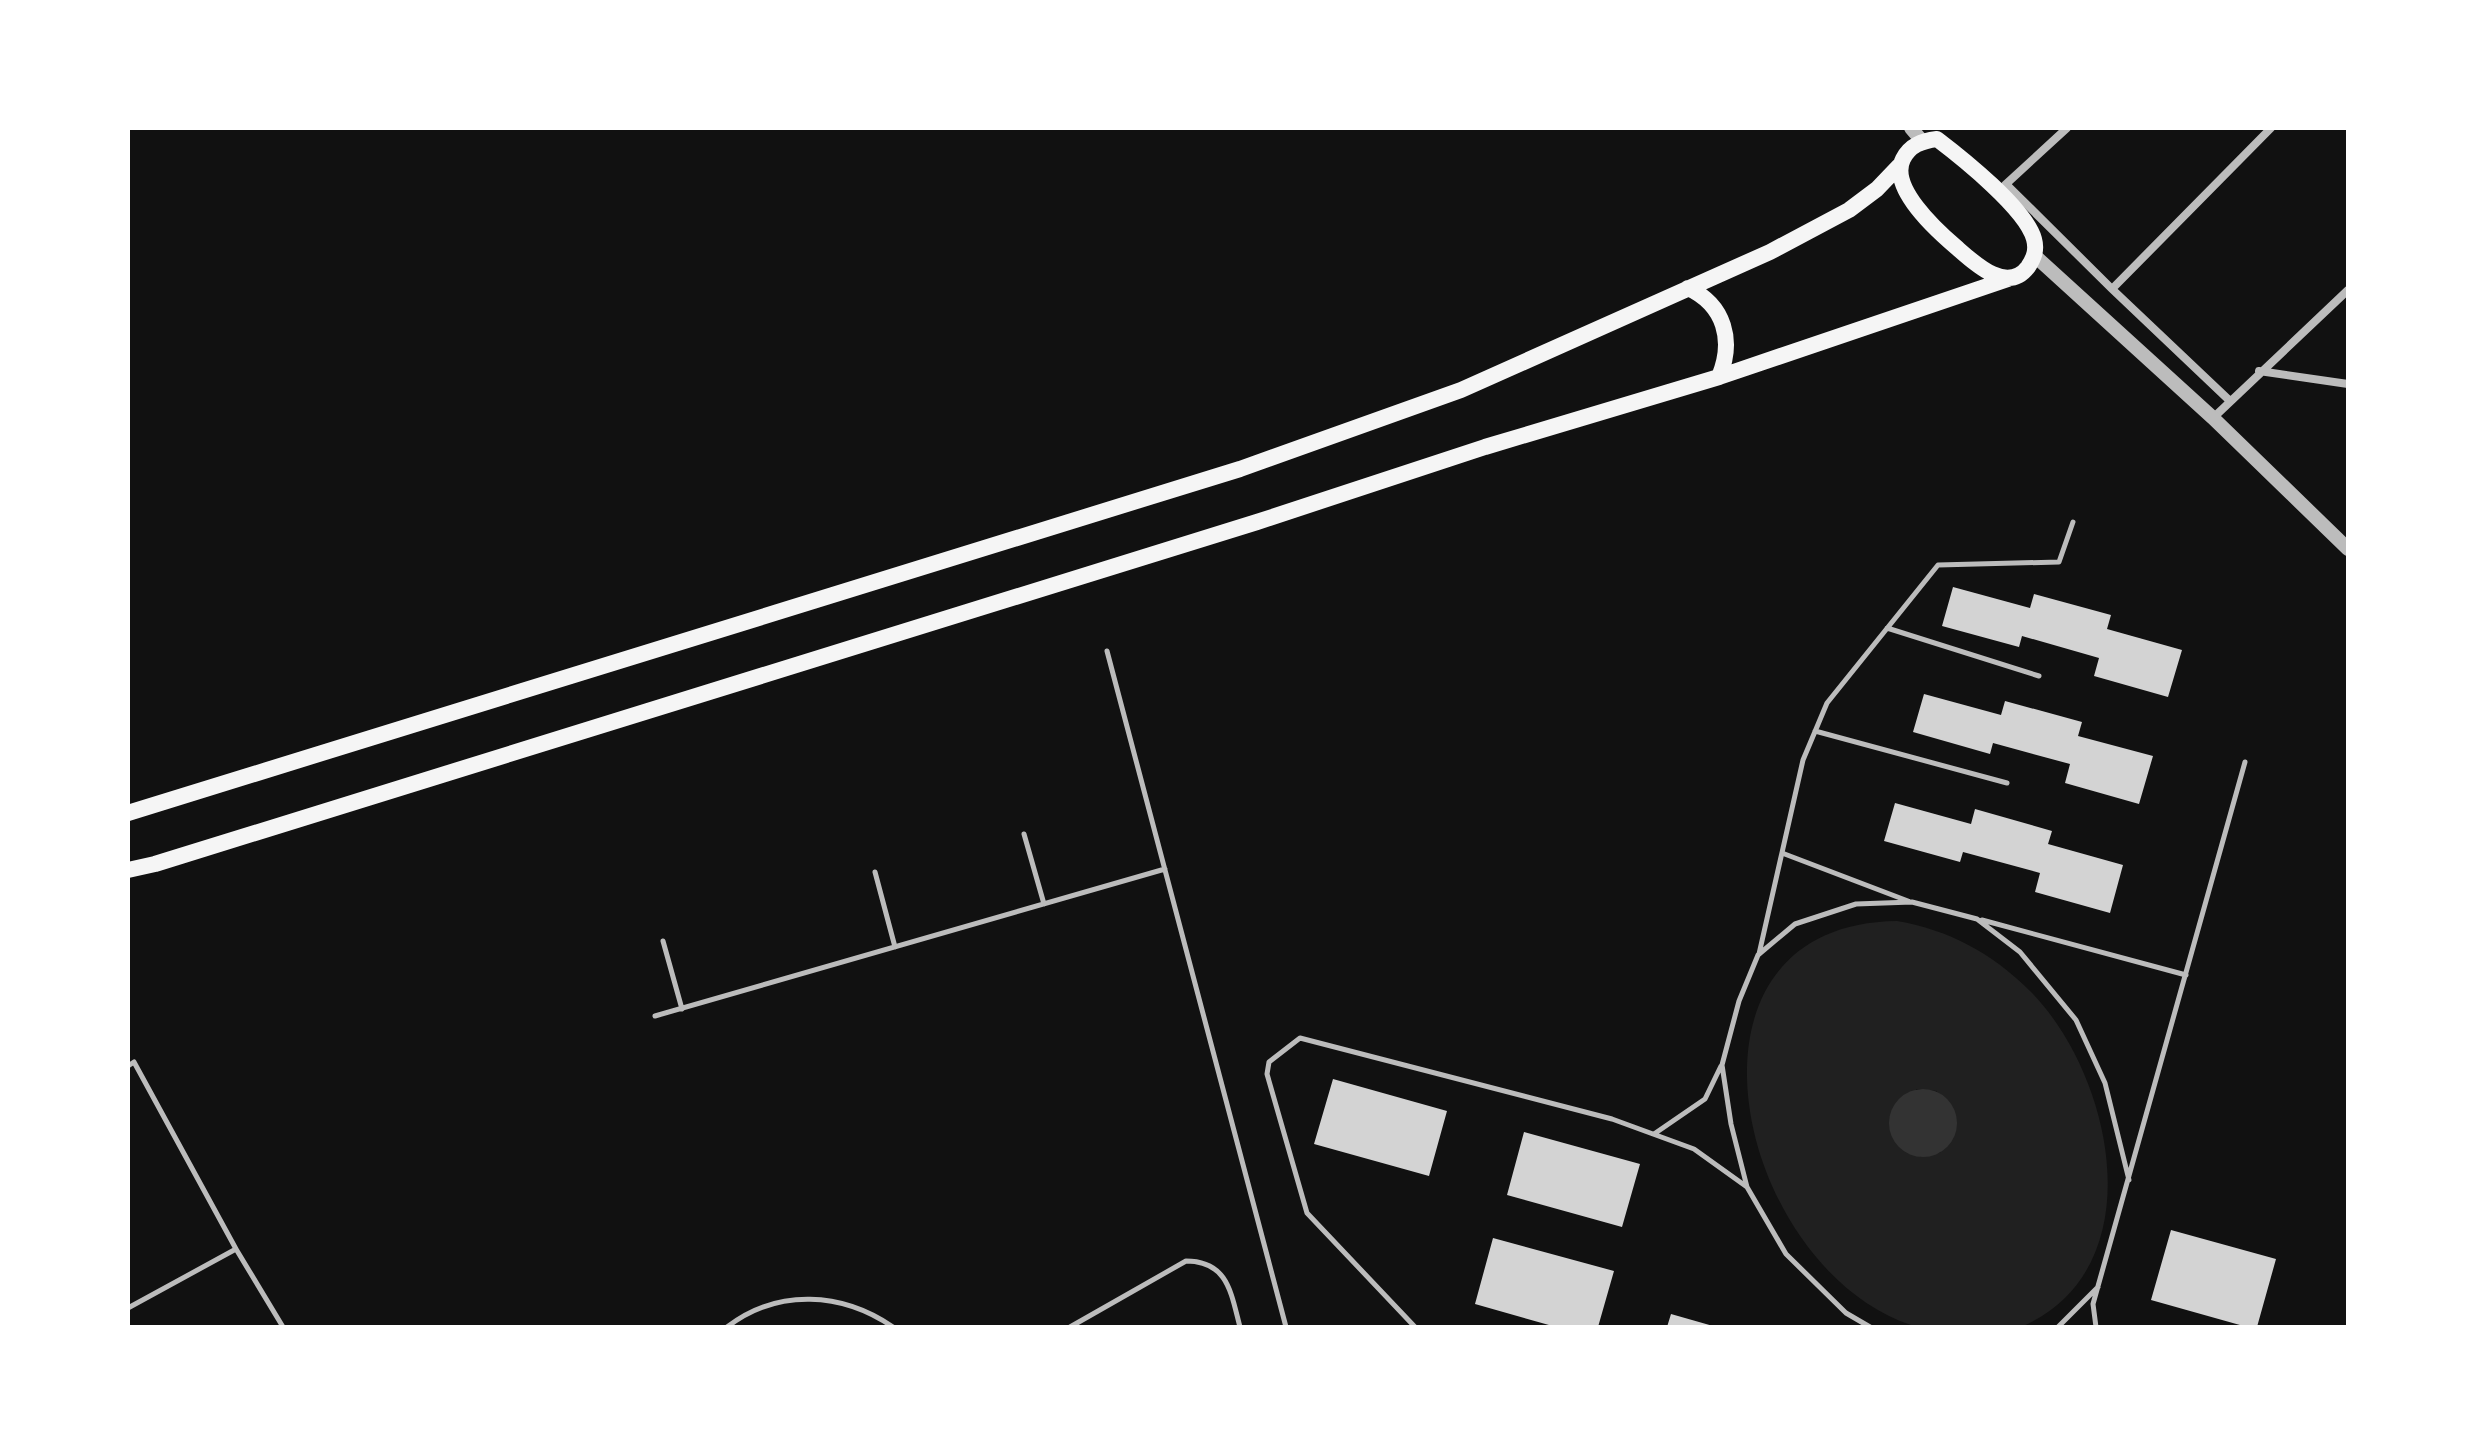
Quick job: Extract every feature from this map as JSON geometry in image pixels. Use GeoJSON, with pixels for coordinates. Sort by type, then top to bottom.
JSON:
{"type":"FeatureCollection","features":[{"type":"Feature","properties":{"kind":"main road"},"geometry":{"type":"LineString","coordinates":[[128,813],[1240,469],[1461,390],[1770,252],[1849,210],[1877,189],[1899,166],[1916,134],[1937,139],[2002,188],[2034,238],[2035,256],[2025,272],[1719,377],[128,870]]}},
{"type":"Feature","properties":{"kind":"main road"},"geometry":{"type":"LineString","coordinates":[[1899,166],[1900,181],[1911,199],[1953,245],[1986,272],[2008,279]]}},
{"type":"Feature","properties":{"kind":"main road"},"geometry":{"type":"LineString","coordinates":[[1688,288],[1708,301],[1724,324],[1727,351],[1719,377]]}},
{"type":"Feature","properties":{"kind":"street"},"geometry":{"type":"LineString","coordinates":[[2067,128],[2002,188],[2230,401]]}},
{"type":"Feature","properties":{"kind":"street"},"geometry":{"type":"LineString","coordinates":[[2112,289],[2271,128]]}},
{"type":"Feature","properties":{"kind":"street"},"geometry":{"type":"LineString","coordinates":[[2035,256],[2213,418],[2348,549]]}},
{"type":"Feature","properties":{"kind":"street"},"geometry":{"type":"LineString","coordinates":[[2213,418],[2259,371],[2348,290]]}},
{"type":"Feature","properties":{"kind":"street"},"geometry":{"type":"LineString","coordinates":[[2259,371],[2348,384]]}},
{"type":"Feature","properties":{"kind":"lane"},"geometry":{"type":"LineString","coordinates":[[1654,1134],[1705,1099],[1722,1065],[1739,1001],[1758,955],[1803,760],[1827,703],[1938,565],[2059,562],[2073,522]]}},
{"type":"Feature","properties":{"kind":"lane"},"geometry":{"type":"LineString","coordinates":[[1887,628],[2039,676]]}},
{"type":"Feature","properties":{"kind":"lane"},"geometry":{"type":"LineString","coordinates":[[1107,651],[1286,1327]]}},
{"type":"Feature","properties":{"kind":"lane"},"geometry":{"type":"LineString","coordinates":[[1815,731],[2007,783]]}},
{"type":"Feature","properties":{"kind":"lane"},"geometry":{"type":"LineString","coordinates":[[2096,1327],[2093,1304],[2245,762]]}},
{"type":"Feature","properties":{"kind":"lane"},"geometry":{"type":"LineString","coordinates":[[1024,834],[1044,904]]}},
{"type":"Feature","properties":{"kind":"lane"},"geometry":{"type":"LineString","coordinates":[[1782,853],[1912,902],[2186,975]]}},
{"type":"Feature","properties":{"kind":"lane"},"geometry":{"type":"LineString","coordinates":[[655,1016],[1165,869]]}},
{"type":"Feature","properties":{"kind":"lane"},"geometry":{"type":"LineString","coordinates":[[875,872],[895,947]]}},
{"type":"Feature","properties":{"kind":"lane"},"geometry":{"type":"LineString","coordinates":[[1758,955],[1795,924],[1856,904],[1912,902]]}},
{"type":"Feature","properties":{"kind":"lane"},"geometry":{"type":"LineString","coordinates":[[1977,919],[2020,952],[2076,1020],[2105,1083],[2129,1180]]}},
{"type":"Feature","properties":{"kind":"lane"},"geometry":{"type":"LineString","coordinates":[[663,941],[682,1009]]}},
{"type":"Feature","properties":{"kind":"lane"},"geometry":{"type":"LineString","coordinates":[[1415,1327],[1307,1213],[1267,1074],[1269,1062],[1300,1038],[1612,1119],[1694,1149],[1747,1187]]}},
{"type":"Feature","properties":{"kind":"lane"},"geometry":{"type":"LineString","coordinates":[[128,1066],[134,1062],[236,1249],[283,1327]]}},
{"type":"Feature","properties":{"kind":"lane"},"geometry":{"type":"LineString","coordinates":[[1722,1065],[1731,1124],[1747,1187],[1786,1254],[1846,1313],[1870,1327]]}},
{"type":"Feature","properties":{"kind":"lane"},"geometry":{"type":"LineString","coordinates":[[128,1308],[236,1249]]}},
{"type":"Feature","properties":{"kind":"lane"},"geometry":{"type":"LineString","coordinates":[[1070,1327],[1186,1261],[1200,1261],[1215,1269],[1227,1282],[1240,1327]]}},
{"type":"Feature","properties":{"kind":"lane"},"geometry":{"type":"LineString","coordinates":[[2058,1327],[2098,1287]]}},
{"type":"Feature","properties":{"kind":"lane"},"geometry":{"type":"LineString","coordinates":[[727,1327],[755,1310],[775,1303],[817,1298],[858,1307],[893,1327]]}},
{"type":"Feature","properties":{"kind":"shaded area"},"geometry":{"type":"Polygon","coordinates":[[[1897,921],[1934,930],[1969,945],[2016,977],[2030,991],[2059,1027],[2083,1070],[2099,1118],[2107,1168],[2105,1217],[2091,1262],[2064,1299],[2021,1327],[1948,1329],[1911,1325],[1850,1291],[1801,1237],[1766,1172],[1749,1102],[1750,1035],[1774,977],[1822,937],[1897,921]],[[1916,1089],[1920,1157],[1941,1152],[1937,1091],[1916,1089]]]}},
{"type":"Feature","properties":{"kind":"shaded area"},"geometry":{"type":"Polygon","coordinates":[[[1923,1089],[1947,1099],[1957,1123],[1947,1147],[1923,1157],[1899,1147],[1889,1123],[1899,1099],[1923,1089]]]}},
{"type":"Feature","properties":{"kind":"building"},"geometry":{"type":"Polygon","coordinates":[[[1953,587],[2030,608],[2034,594],[2111,615],[2107,629],[2182,650],[2168,697],[2094,676],[2099,658],[2022,636],[2019,647],[1942,626],[1953,587]]]}},
{"type":"Feature","properties":{"kind":"building"},"geometry":{"type":"Polygon","coordinates":[[[1924,694],[2001,715],[2005,701],[2082,722],[2078,736],[2153,756],[2139,804],[2065,783],[2070,764],[1993,743],[1990,754],[1913,732],[1924,694]]]}},
{"type":"Feature","properties":{"kind":"building"},"geometry":{"type":"Polygon","coordinates":[[[1895,803],[1971,824],[1975,809],[2052,831],[2048,844],[2123,865],[2110,913],[2035,892],[2040,873],[1963,852],[1960,862],[1884,841],[1895,803]]]}},
{"type":"Feature","properties":{"kind":"building"},"geometry":{"type":"Polygon","coordinates":[[[1333,1079],[1447,1111],[1429,1176],[1314,1144],[1333,1079]]]}},
{"type":"Feature","properties":{"kind":"building"},"geometry":{"type":"Polygon","coordinates":[[[1524,1132],[1640,1164],[1622,1227],[1507,1195],[1524,1132]]]}},
{"type":"Feature","properties":{"kind":"building"},"geometry":{"type":"Polygon","coordinates":[[[2171,1230],[2276,1259],[2257,1327],[2247,1327],[2151,1300],[2171,1230]]]}},
{"type":"Feature","properties":{"kind":"building"},"geometry":{"type":"Polygon","coordinates":[[[1493,1238],[1614,1271],[1598,1327],[1556,1327],[1475,1304],[1493,1238]]]}},
{"type":"Feature","properties":{"kind":"building"},"geometry":{"type":"Polygon","coordinates":[[[1671,1314],[1713,1326],[1713,1327],[1667,1327],[1671,1314]]]}}]}
